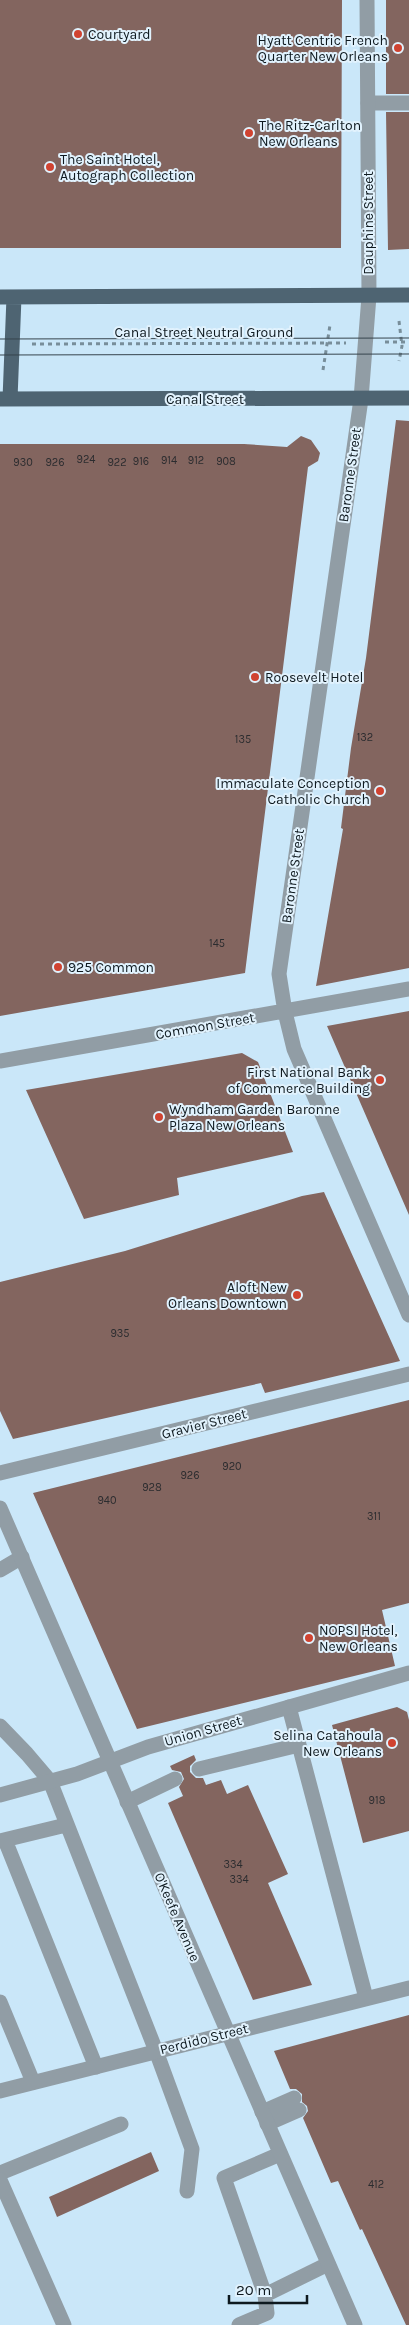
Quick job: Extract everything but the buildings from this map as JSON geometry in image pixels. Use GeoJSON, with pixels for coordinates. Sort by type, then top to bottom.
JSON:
{"type":"FeatureCollection","features":[{"type":"Feature","properties":{"kind":"main road"},"geometry":{"type":"LineString","coordinates":[[5,399],[12,344],[7,297],[409,296]]}},
{"type":"Feature","properties":{"kind":"main road","name":"Canal Street"},"geometry":{"type":"LineString","coordinates":[[5,399],[409,398]]}},
{"type":"Feature","properties":{"kind":"street","name":"Dauphine Street"},"geometry":{"type":"LineString","coordinates":[[367,0],[369,296]]}},
{"type":"Feature","properties":{"kind":"street"},"geometry":{"type":"LineString","coordinates":[[368,103],[409,103]]}},
{"type":"Feature","properties":{"kind":"street","name":"Baronne Street"},"geometry":{"type":"LineString","coordinates":[[369,296],[361,399],[279,974],[285,1012],[294,1049],[409,1315]]}},
{"type":"Feature","properties":{"kind":"street","name":"Common Street"},"geometry":{"type":"LineString","coordinates":[[0,1062],[409,989]]}},
{"type":"Feature","properties":{"kind":"street","name":"Gravier Street"},"geometry":{"type":"LineString","coordinates":[[0,1473],[409,1374]]}},
{"type":"Feature","properties":{"kind":"street","name":"O'Keefe Avenue"},"geometry":{"type":"LineString","coordinates":[[0,1508],[355,2325]]}},
{"type":"Feature","properties":{"kind":"street"},"geometry":{"type":"LineString","coordinates":[[0,1570],[22,1557]]}},
{"type":"Feature","properties":{"kind":"street","name":"Union Street"},"geometry":{"type":"LineString","coordinates":[[0,1795],[77,1774],[148,1747],[409,1673]]}},
{"type":"Feature","properties":{"kind":"street"},"geometry":{"type":"LineString","coordinates":[[289,1707],[366,1998]]}},
{"type":"Feature","properties":{"kind":"street"},"geometry":{"type":"LineString","coordinates":[[0,1726],[28,1754],[50,1782],[156,2051],[192,2149],[187,2190]]}},
{"type":"Feature","properties":{"kind":"street"},"geometry":{"type":"LineString","coordinates":[[199,1768],[299,1745]]}},
{"type":"Feature","properties":{"kind":"street"},"geometry":{"type":"LineString","coordinates":[[127,1802],[175,1778]]}},
{"type":"Feature","properties":{"kind":"street"},"geometry":{"type":"LineString","coordinates":[[66,1825],[3,1840],[96,2066]]}},
{"type":"Feature","properties":{"kind":"street","name":"Perdido Street"},"geometry":{"type":"LineString","coordinates":[[0,2091],[409,1988]]}},
{"type":"Feature","properties":{"kind":"street"},"geometry":{"type":"LineString","coordinates":[[0,2002],[33,2082]]}},
{"type":"Feature","properties":{"kind":"street"},"geometry":{"type":"LineString","coordinates":[[265,2118],[297,2104]]}},
{"type":"Feature","properties":{"kind":"street"},"geometry":{"type":"LineString","coordinates":[[0,2173],[121,2124]]}},
{"type":"Feature","properties":{"kind":"street"},"geometry":{"type":"LineString","coordinates":[[239,2325],[266,2313],[265,2295],[224,2178],[280,2154]]}},
{"type":"Feature","properties":{"kind":"street"},"geometry":{"type":"LineString","coordinates":[[0,2180],[64,2325]]}},
{"type":"Feature","properties":{"kind":"street"},"geometry":{"type":"LineString","coordinates":[[265,2295],[328,2264]]}},
{"type":"Feature","properties":{"kind":"path"},"geometry":{"type":"LineString","coordinates":[[399,321],[401,342],[399,361]]}},
{"type":"Feature","properties":{"kind":"path"},"geometry":{"type":"LineString","coordinates":[[323,370],[330,325]]}},
{"type":"Feature","properties":{"kind":"path","name":"Canal Street Neutral Ground"},"geometry":{"type":"LineString","coordinates":[[12,344],[409,342]]}},
{"type":"Feature","properties":{"kind":"tram line"},"geometry":{"type":"LineString","coordinates":[[0,339],[409,338]]}},
{"type":"Feature","properties":{"kind":"tram line"},"geometry":{"type":"LineString","coordinates":[[0,355],[409,354]]}},
{"type":"Feature","properties":{"kind":"place","name":"Courtyard"},"geometry":{"type":"Point","coordinates":[78,34]}},
{"type":"Feature","properties":{"kind":"place","name":"Hyatt Centric French Quarter New Orleans"},"geometry":{"type":"Point","coordinates":[398,48]}},
{"type":"Feature","properties":{"kind":"place","name":"The Ritz-Carlton New Orleans"},"geometry":{"type":"Point","coordinates":[249,133]}},
{"type":"Feature","properties":{"kind":"place","name":"The Saint Hotel, Autograph Collection"},"geometry":{"type":"Point","coordinates":[50,167]}},
{"type":"Feature","properties":{"kind":"place","name":"Roosevelt Hotel"},"geometry":{"type":"Point","coordinates":[255,677]}},
{"type":"Feature","properties":{"kind":"place","name":"Immaculate Conception Catholic Church"},"geometry":{"type":"Point","coordinates":[380,791]}},
{"type":"Feature","properties":{"kind":"place","name":"925 Common"},"geometry":{"type":"Point","coordinates":[58,967]}},
{"type":"Feature","properties":{"kind":"place","name":"First National Bank of Commerce Building"},"geometry":{"type":"Point","coordinates":[380,1080]}},
{"type":"Feature","properties":{"kind":"place","name":"Wyndham Garden Baronne Plaza New Orleans"},"geometry":{"type":"Point","coordinates":[159,1117]}},
{"type":"Feature","properties":{"kind":"place","name":"Aloft New Orleans Downtown"},"geometry":{"type":"Point","coordinates":[297,1295]}},
{"type":"Feature","properties":{"kind":"place","name":"NOPSI Hotel, New Orleans"},"geometry":{"type":"Point","coordinates":[309,1638]}},
{"type":"Feature","properties":{"kind":"place","name":"Selina Catahoula New Orleans"},"geometry":{"type":"Point","coordinates":[392,1743]}}]}
